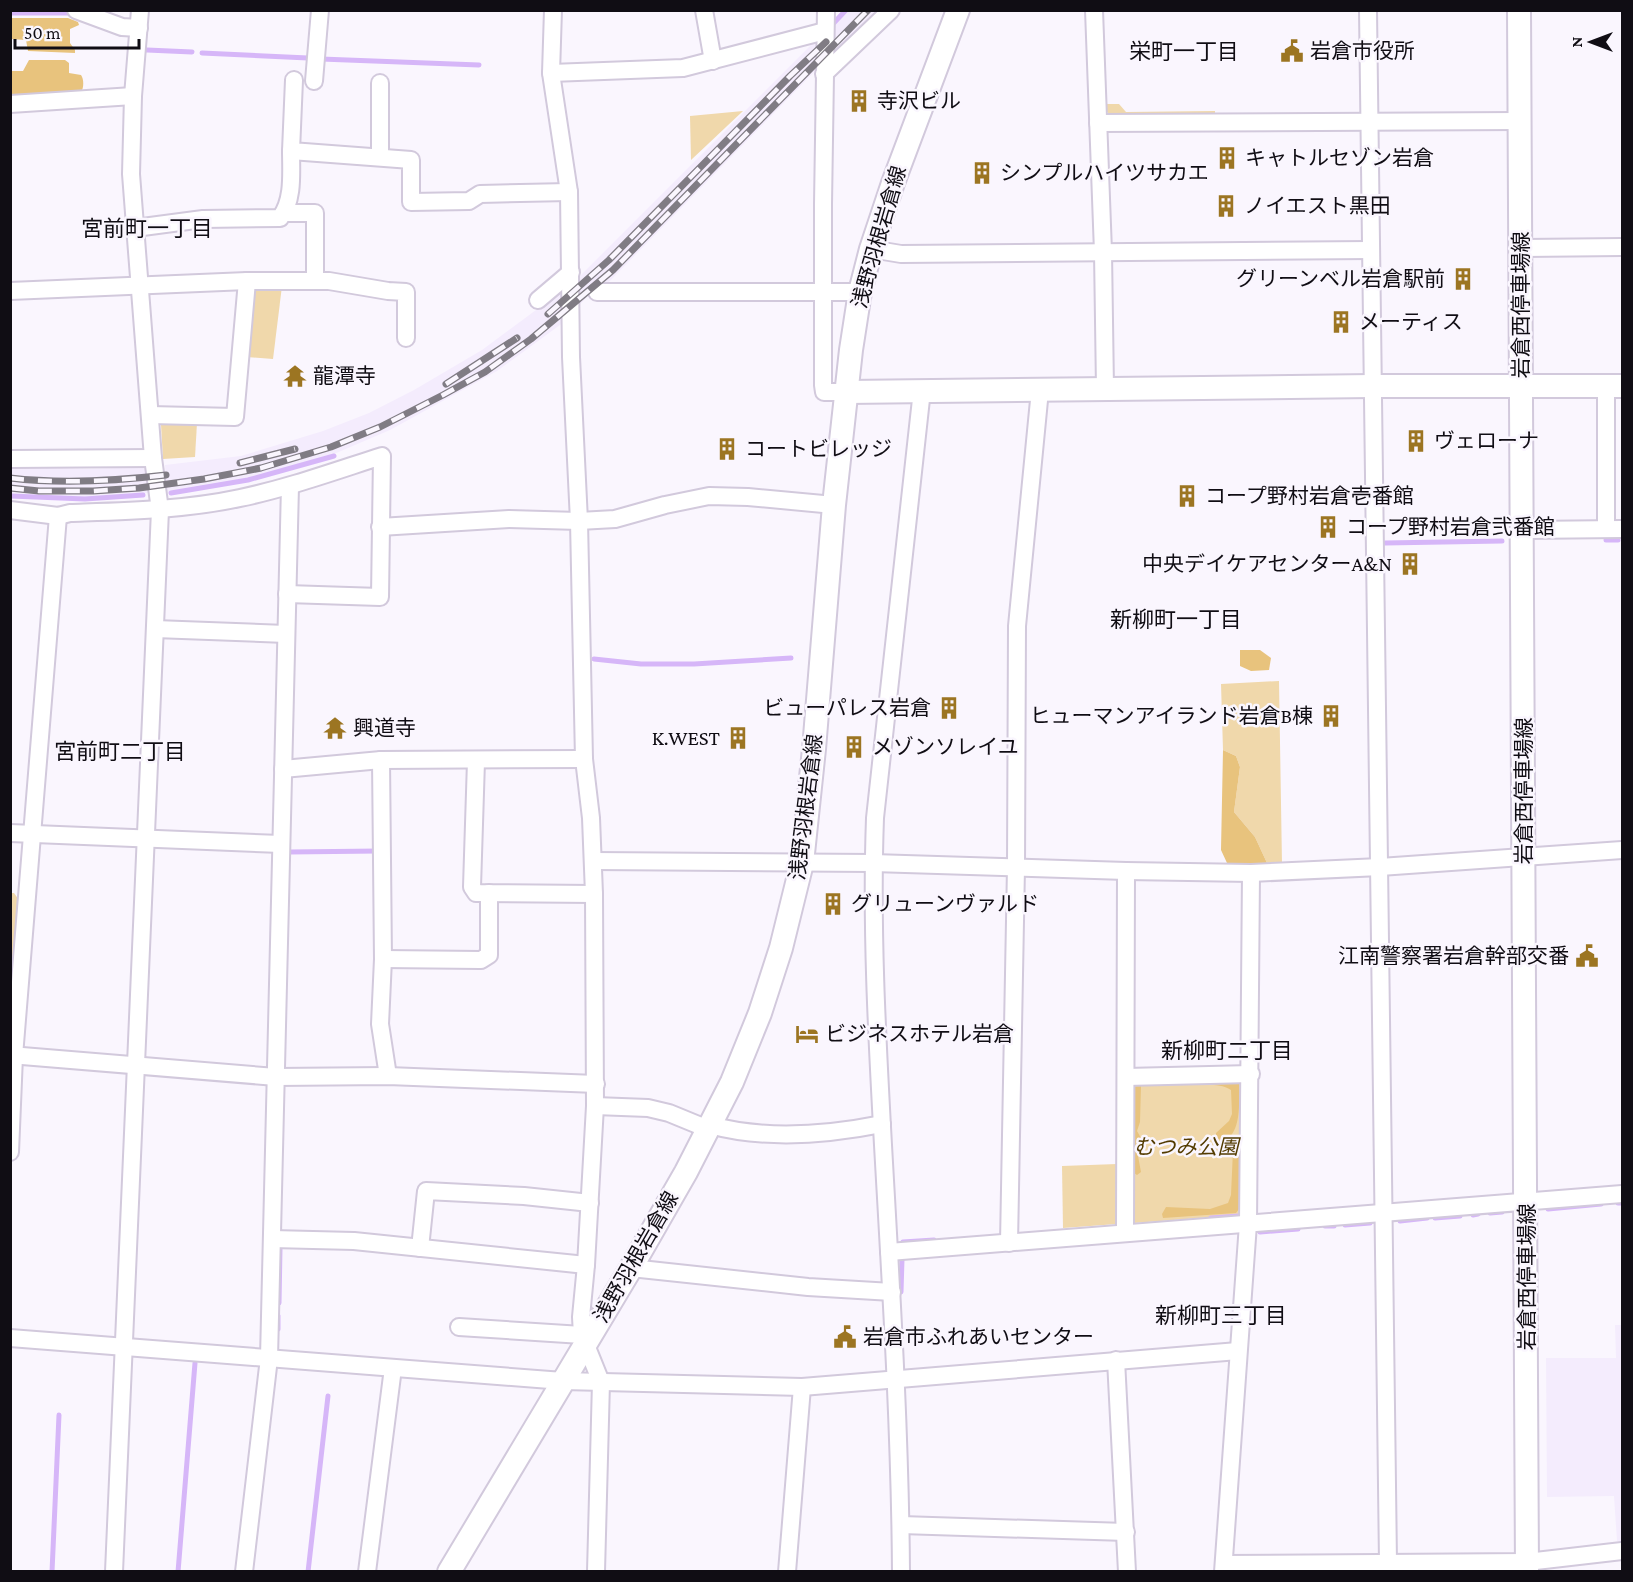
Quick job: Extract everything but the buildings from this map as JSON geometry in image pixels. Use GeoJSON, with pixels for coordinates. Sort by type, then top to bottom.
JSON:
{"type":"FeatureCollection","features":[{"type":"Feature","properties":{"kind":"main road","name":"浅野羽根岩倉線"},"geometry":{"type":"LineString","coordinates":[[449,1572],[563,1381],[584,1340],[631,1268],[686,1172],[732,1082],[782,948],[802,863],[814,749],[834,505],[860,292],[871,249],[893,183],[958,10]]}},
{"type":"Feature","properties":{"kind":"main road","name":"岩倉西停車場線"},"geometry":{"type":"LineString","coordinates":[[1518,10],[1527,1202],[1527,1567]]}},
{"type":"Feature","properties":{"kind":"main road"},"geometry":{"type":"LineString","coordinates":[[846,392],[1372,386],[1614,386]]}},
{"type":"Feature","properties":{"kind":"street"},"geometry":{"type":"LineString","coordinates":[[76,10],[122,27],[139,28]]}},
{"type":"Feature","properties":{"kind":"street"},"geometry":{"type":"LineString","coordinates":[[114,1572],[160,510],[153,458],[131,174],[133,96],[140,10]]}},
{"type":"Feature","properties":{"kind":"street"},"geometry":{"type":"LineString","coordinates":[[314,81],[320,10]]}},
{"type":"Feature","properties":{"kind":"street"},"geometry":{"type":"LineString","coordinates":[[553,10],[551,73],[569,192],[571,357],[579,521],[584,759],[591,818],[594,894],[596,1084],[581,1317],[584,1340],[601,1382],[596,1572]]}},
{"type":"Feature","properties":{"kind":"street"},"geometry":{"type":"LineString","coordinates":[[704,10],[713,61]]}},
{"type":"Feature","properties":{"kind":"street"},"geometry":{"type":"LineString","coordinates":[[824,74],[891,10]]}},
{"type":"Feature","properties":{"kind":"street"},"geometry":{"type":"LineString","coordinates":[[1094,10],[1103,252],[1105,389]]}},
{"type":"Feature","properties":{"kind":"street"},"geometry":{"type":"LineString","coordinates":[[1368,10],[1388,1563]]}},
{"type":"Feature","properties":{"kind":"street"},"geometry":{"type":"LineString","coordinates":[[551,73],[683,68],[713,61],[828,17],[824,74],[824,392],[846,392]]}},
{"type":"Feature","properties":{"kind":"street"},"geometry":{"type":"LineString","coordinates":[[135,228],[203,219],[280,218],[284,213],[290,189],[294,80]]}},
{"type":"Feature","properties":{"kind":"street"},"geometry":{"type":"LineString","coordinates":[[380,83],[380,157]]}},
{"type":"Feature","properties":{"kind":"street"},"geometry":{"type":"LineString","coordinates":[[10,104],[133,96]]}},
{"type":"Feature","properties":{"kind":"street"},"geometry":{"type":"LineString","coordinates":[[1098,123],[1519,121]]}},
{"type":"Feature","properties":{"kind":"street"},"geometry":{"type":"LineString","coordinates":[[291,151],[411,160],[411,202],[469,201],[480,194],[569,192]]}},
{"type":"Feature","properties":{"kind":"street"},"geometry":{"type":"LineString","coordinates":[[284,213],[315,213],[315,281]]}},
{"type":"Feature","properties":{"kind":"street"},"geometry":{"type":"LineString","coordinates":[[1520,248],[1623,247]]}},
{"type":"Feature","properties":{"kind":"street"},"geometry":{"type":"LineString","coordinates":[[871,249],[901,254],[1371,250]]}},
{"type":"Feature","properties":{"kind":"street"},"geometry":{"type":"LineString","coordinates":[[538,300],[571,272]]}},
{"type":"Feature","properties":{"kind":"street"},"geometry":{"type":"LineString","coordinates":[[150,415],[235,417],[247,281]]}},
{"type":"Feature","properties":{"kind":"street"},"geometry":{"type":"LineString","coordinates":[[10,291],[247,281],[329,281],[406,292],[406,338]]}},
{"type":"Feature","properties":{"kind":"street"},"geometry":{"type":"LineString","coordinates":[[597,292],[860,292]]}},
{"type":"Feature","properties":{"kind":"street"},"geometry":{"type":"LineString","coordinates":[[1605,529],[1614,386]]}},
{"type":"Feature","properties":{"kind":"street"},"geometry":{"type":"LineString","coordinates":[[901,1572],[896,1379],[876,1001],[873,863],[875,818],[922,390]]}},
{"type":"Feature","properties":{"kind":"street"},"geometry":{"type":"LineString","coordinates":[[1009,1243],[1016,867],[1017,626],[1040,390]]}},
{"type":"Feature","properties":{"kind":"street"},"geometry":{"type":"LineString","coordinates":[[10,510],[58,516],[70,513],[160,510],[239,498],[290,486],[382,456],[380,597],[287,594]]}},
{"type":"Feature","properties":{"kind":"street"},"geometry":{"type":"LineString","coordinates":[[10,459],[153,458]]}},
{"type":"Feature","properties":{"kind":"street"},"geometry":{"type":"LineString","coordinates":[[244,1572],[269,1358],[290,486]]}},
{"type":"Feature","properties":{"kind":"street"},"geometry":{"type":"LineString","coordinates":[[381,527],[509,519],[579,521],[615,519],[709,496],[748,497],[834,505]]}},
{"type":"Feature","properties":{"kind":"street"},"geometry":{"type":"LineString","coordinates":[[10,1152],[19,889],[32,834],[58,516]]}},
{"type":"Feature","properties":{"kind":"street"},"geometry":{"type":"LineString","coordinates":[[1522,530],[1623,529]]}},
{"type":"Feature","properties":{"kind":"street"},"geometry":{"type":"LineString","coordinates":[[155,629],[286,634]]}},
{"type":"Feature","properties":{"kind":"street"},"geometry":{"type":"LineString","coordinates":[[283,769],[381,760],[584,759]]}},
{"type":"Feature","properties":{"kind":"street"},"geometry":{"type":"LineString","coordinates":[[381,760],[383,959],[380,1024],[388,1076]]}},
{"type":"Feature","properties":{"kind":"street"},"geometry":{"type":"LineString","coordinates":[[476,761],[472,887],[476,893],[594,894]]}},
{"type":"Feature","properties":{"kind":"street"},"geometry":{"type":"LineString","coordinates":[[10,833],[281,844]]}},
{"type":"Feature","properties":{"kind":"street"},"geometry":{"type":"LineString","coordinates":[[593,861],[873,863],[1251,873],[1380,867],[1623,850]]}},
{"type":"Feature","properties":{"kind":"street"},"geometry":{"type":"LineString","coordinates":[[1125,1233],[1126,871]]}},
{"type":"Feature","properties":{"kind":"street"},"geometry":{"type":"LineString","coordinates":[[1251,873],[1248,1224],[1224,1568],[1388,1563],[1527,1567],[1623,1551]]}},
{"type":"Feature","properties":{"kind":"street"},"geometry":{"type":"LineString","coordinates":[[383,959],[481,960],[489,955],[489,893]]}},
{"type":"Feature","properties":{"kind":"street"},"geometry":{"type":"LineString","coordinates":[[12,1056],[276,1077],[388,1076],[596,1084]]}},
{"type":"Feature","properties":{"kind":"street"},"geometry":{"type":"LineString","coordinates":[[1126,1077],[1251,1074]]}},
{"type":"Feature","properties":{"kind":"street"},"geometry":{"type":"LineString","coordinates":[[595,1106],[648,1108],[709,1127],[739,1133],[846,1131],[882,1124]]}},
{"type":"Feature","properties":{"kind":"street"},"geometry":{"type":"LineString","coordinates":[[420,1248],[426,1191],[524,1196],[590,1203]]}},
{"type":"Feature","properties":{"kind":"street"},"geometry":{"type":"LineString","coordinates":[[889,1252],[1623,1194]]}},
{"type":"Feature","properties":{"kind":"street"},"geometry":{"type":"LineString","coordinates":[[272,1239],[354,1241],[586,1264]]}},
{"type":"Feature","properties":{"kind":"street"},"geometry":{"type":"LineString","coordinates":[[631,1268],[808,1287],[892,1292]]}},
{"type":"Feature","properties":{"kind":"street"},"geometry":{"type":"LineString","coordinates":[[459,1327],[584,1340]]}},
{"type":"Feature","properties":{"kind":"street"},"geometry":{"type":"LineString","coordinates":[[10,1338],[563,1381],[802,1387],[1238,1351]]}},
{"type":"Feature","properties":{"kind":"street"},"geometry":{"type":"LineString","coordinates":[[1116,1360],[1126,1533],[1126,1572]]}},
{"type":"Feature","properties":{"kind":"street"},"geometry":{"type":"LineString","coordinates":[[367,1572],[393,1368]]}},
{"type":"Feature","properties":{"kind":"street"},"geometry":{"type":"LineString","coordinates":[[787,1572],[802,1387]]}},
{"type":"Feature","properties":{"kind":"street"},"geometry":{"type":"LineString","coordinates":[[900,1525],[1126,1533]]}},
{"type":"Feature","properties":{"kind":"shaded area"},"geometry":{"type":"Polygon","coordinates":[[[846,11],[878,11],[828,58],[829,28],[846,11]]]}},
{"type":"Feature","properties":{"kind":"shaded area"},"geometry":{"type":"Polygon","coordinates":[[[11,18],[68,18],[78,22],[79,25],[70,29],[70,43],[75,53],[28,51],[26,40],[11,39],[11,18]]]}},
{"type":"Feature","properties":{"kind":"shaded area"},"geometry":{"type":"Polygon","coordinates":[[[816,40],[817,69],[603,288],[597,288],[576,308],[576,280],[816,40]]]}},
{"type":"Feature","properties":{"kind":"shaded area"},"geometry":{"type":"Polygon","coordinates":[[[29,60],[65,60],[69,63],[69,73],[82,77],[81,92],[11,95],[11,71],[23,71],[29,60]]]}},
{"type":"Feature","properties":{"kind":"shaded area"},"geometry":{"type":"Polygon","coordinates":[[[563,290],[564,322],[497,371],[390,430],[334,454],[248,478],[167,493],[165,465],[241,456],[323,431],[369,413],[414,390],[482,350],[563,290]]]}},
{"type":"Feature","properties":{"kind":"shaded area"},"geometry":{"type":"Polygon","coordinates":[[[11,467],[89,469],[142,467],[147,471],[148,493],[85,497],[11,494],[11,467]]]}},
{"type":"Feature","properties":{"kind":"shaded area"},"geometry":{"type":"Polygon","coordinates":[[[1240,650],[1260,650],[1271,658],[1269,670],[1251,671],[1240,666],[1240,650]]]}},
{"type":"Feature","properties":{"kind":"shaded area"},"geometry":{"type":"Polygon","coordinates":[[[1223,750],[1236,756],[1240,767],[1234,812],[1255,837],[1267,863],[1227,863],[1221,850],[1223,750]]]}},
{"type":"Feature","properties":{"kind":"shaded area"},"geometry":{"type":"Polygon","coordinates":[[[1179,1081],[1235,1081],[1239,1084],[1238,1117],[1234,1132],[1229,1138],[1223,1142],[1216,1137],[1216,1133],[1229,1121],[1232,1114],[1231,1090],[1214,1085],[1182,1084],[1179,1081]]]}},
{"type":"Feature","properties":{"kind":"shaded area"},"geometry":{"type":"Polygon","coordinates":[[[1166,1082],[1163,1086],[1145,1084],[1141,1086],[1140,1122],[1137,1131],[1141,1138],[1138,1156],[1141,1172],[1137,1175],[1133,1169],[1133,1083],[1166,1082]]]}},
{"type":"Feature","properties":{"kind":"shaded area"},"geometry":{"type":"Polygon","coordinates":[[[1237,1148],[1239,1150],[1239,1209],[1236,1213],[1163,1218],[1162,1214],[1166,1207],[1210,1209],[1228,1203],[1231,1195],[1233,1150],[1237,1148]]]}},
{"type":"Feature","properties":{"kind":"shaded area"},"geometry":{"type":"Polygon","coordinates":[[[1615,1325],[1622,1325],[1622,1541],[1617,1541],[1614,1496],[1547,1497],[1546,1358],[1616,1358],[1615,1325]]]}},
{"type":"Feature","properties":{"kind":"green space"},"geometry":{"type":"Polygon","coordinates":[[[1105,104],[1119,104],[1126,112],[1215,111],[1215,115],[1112,116],[1106,111],[1105,104]]]}},
{"type":"Feature","properties":{"kind":"green space"},"geometry":{"type":"Polygon","coordinates":[[[743,111],[691,160],[690,116],[743,111]]]}},
{"type":"Feature","properties":{"kind":"green space"},"geometry":{"type":"Polygon","coordinates":[[[256,286],[282,286],[273,359],[247,357],[256,286]]]}},
{"type":"Feature","properties":{"kind":"green space"},"geometry":{"type":"Polygon","coordinates":[[[168,421],[197,423],[195,457],[163,459],[161,425],[168,421]]]}},
{"type":"Feature","properties":{"kind":"green space"},"geometry":{"type":"Polygon","coordinates":[[[1279,681],[1282,864],[1267,863],[1255,837],[1234,812],[1240,767],[1236,756],[1223,750],[1221,684],[1279,681]]]}},
{"type":"Feature","properties":{"kind":"green space"},"geometry":{"type":"Polygon","coordinates":[[[11,893],[14,893],[19,900],[11,1010],[11,893]]]}},
{"type":"Feature","properties":{"kind":"green space","name":"むつみ公園"},"geometry":{"type":"Polygon","coordinates":[[[1136,1075],[1241,1082],[1239,1215],[1134,1223],[1131,1221],[1136,1075]]]}},
{"type":"Feature","properties":{"kind":"green space"},"geometry":{"type":"Polygon","coordinates":[[[1117,1164],[1117,1224],[1063,1228],[1062,1166],[1117,1164]]]}},
{"type":"Feature","properties":{"kind":"waterway"},"geometry":{"type":"LineString","coordinates":[[830,27],[846,10]]}},
{"type":"Feature","properties":{"kind":"waterway"},"geometry":{"type":"LineString","coordinates":[[10,13],[68,13],[74,15]]}},
{"type":"Feature","properties":{"kind":"waterway"},"geometry":{"type":"LineString","coordinates":[[147,50],[192,52]]}},
{"type":"Feature","properties":{"kind":"waterway"},"geometry":{"type":"LineString","coordinates":[[202,53],[308,58]]}},
{"type":"Feature","properties":{"kind":"waterway"},"geometry":{"type":"LineString","coordinates":[[321,59],[479,65]]}},
{"type":"Feature","properties":{"kind":"waterway"},"geometry":{"type":"LineString","coordinates":[[171,493],[248,480],[334,456]]}},
{"type":"Feature","properties":{"kind":"waterway"},"geometry":{"type":"LineString","coordinates":[[10,496],[85,499],[143,495]]}},
{"type":"Feature","properties":{"kind":"waterway"},"geometry":{"type":"LineString","coordinates":[[1606,540],[1618,540]]}},
{"type":"Feature","properties":{"kind":"waterway"},"geometry":{"type":"LineString","coordinates":[[1385,543],[1502,541]]}},
{"type":"Feature","properties":{"kind":"waterway"},"geometry":{"type":"LineString","coordinates":[[594,659],[641,664],[694,664],[791,658]]}},
{"type":"Feature","properties":{"kind":"waterway"},"geometry":{"type":"LineString","coordinates":[[288,855],[289,852],[379,851]]}},
{"type":"Feature","properties":{"kind":"waterway"},"geometry":{"type":"LineString","coordinates":[[1548,1209],[1601,1204]]}},
{"type":"Feature","properties":{"kind":"waterway"},"geometry":{"type":"LineString","coordinates":[[1490,1213],[1502,1212]]}},
{"type":"Feature","properties":{"kind":"waterway"},"geometry":{"type":"LineString","coordinates":[[1473,1215],[1478,1214]]}},
{"type":"Feature","properties":{"kind":"waterway"},"geometry":{"type":"LineString","coordinates":[[1211,1218],[1239,1216]]}},
{"type":"Feature","properties":{"kind":"waterway"},"geometry":{"type":"LineString","coordinates":[[1435,1218],[1460,1216]]}},
{"type":"Feature","properties":{"kind":"waterway"},"geometry":{"type":"LineString","coordinates":[[1400,1221],[1427,1218]]}},
{"type":"Feature","properties":{"kind":"waterway"},"geometry":{"type":"LineString","coordinates":[[1345,1225],[1370,1223]]}},
{"type":"Feature","properties":{"kind":"waterway"},"geometry":{"type":"LineString","coordinates":[[1325,1226],[1334,1226]]}},
{"type":"Feature","properties":{"kind":"waterway"},"geometry":{"type":"LineString","coordinates":[[1260,1232],[1298,1229]]}},
{"type":"Feature","properties":{"kind":"waterway"},"geometry":{"type":"LineString","coordinates":[[903,1242],[934,1240]]}},
{"type":"Feature","properties":{"kind":"waterway"},"geometry":{"type":"LineString","coordinates":[[279,1303],[280,1248]]}},
{"type":"Feature","properties":{"kind":"waterway"},"geometry":{"type":"LineString","coordinates":[[901,1292],[902,1259]]}},
{"type":"Feature","properties":{"kind":"waterway"},"geometry":{"type":"LineString","coordinates":[[278,1316],[278,1329]]}},
{"type":"Feature","properties":{"kind":"waterway"},"geometry":{"type":"LineString","coordinates":[[178,1572],[195,1363]]}},
{"type":"Feature","properties":{"kind":"waterway"},"geometry":{"type":"LineString","coordinates":[[308,1572],[328,1396]]}},
{"type":"Feature","properties":{"kind":"waterway"},"geometry":{"type":"LineString","coordinates":[[52,1572],[59,1415]]}},
{"type":"Feature","properties":{"kind":"railway"},"geometry":{"type":"LineString","coordinates":[[10,488],[39,491],[139,488],[261,468],[331,447],[380,427],[485,372],[531,339],[613,270],[868,10]]}},
{"type":"Feature","properties":{"kind":"railway"},"geometry":{"type":"LineString","coordinates":[[548,314],[609,260],[826,42]]}},
{"type":"Feature","properties":{"kind":"railway"},"geometry":{"type":"LineString","coordinates":[[446,384],[517,338]]}},
{"type":"Feature","properties":{"kind":"railway"},"geometry":{"type":"LineString","coordinates":[[240,463],[295,449]]}},
{"type":"Feature","properties":{"kind":"railway"},"geometry":{"type":"LineString","coordinates":[[10,478],[88,481],[166,475]]}},
{"type":"Feature","properties":{"kind":"place","name":"岩倉市役所"},"geometry":{"type":"Point","coordinates":[1292,51]}},
{"type":"Feature","properties":{"kind":"place","name":"寺沢ビル"},"geometry":{"type":"Point","coordinates":[859,101]}},
{"type":"Feature","properties":{"kind":"place","name":"キャトルセゾン岩倉"},"geometry":{"type":"Point","coordinates":[1227,158]}},
{"type":"Feature","properties":{"kind":"place","name":"シンプルハイツサカエ"},"geometry":{"type":"Point","coordinates":[982,173]}},
{"type":"Feature","properties":{"kind":"place","name":"ノイエスト黒田"},"geometry":{"type":"Point","coordinates":[1226,206]}},
{"type":"Feature","properties":{"kind":"place","name":"グリーンベル岩倉駅前"},"geometry":{"type":"Point","coordinates":[1463,279]}},
{"type":"Feature","properties":{"kind":"place","name":"メーティス"},"geometry":{"type":"Point","coordinates":[1341,322]}},
{"type":"Feature","properties":{"kind":"place","name":"龍潭寺"},"geometry":{"type":"Point","coordinates":[295,376]}},
{"type":"Feature","properties":{"kind":"place","name":"ヴェローナ"},"geometry":{"type":"Point","coordinates":[1416,441]}},
{"type":"Feature","properties":{"kind":"place","name":"コートビレッジ"},"geometry":{"type":"Point","coordinates":[727,449]}},
{"type":"Feature","properties":{"kind":"place","name":"コープ野村岩倉壱番館"},"geometry":{"type":"Point","coordinates":[1187,496]}},
{"type":"Feature","properties":{"kind":"place","name":"コープ野村岩倉弐番館"},"geometry":{"type":"Point","coordinates":[1328,527]}},
{"type":"Feature","properties":{"kind":"place","name":"中央デイケアセンターA&N"},"geometry":{"type":"Point","coordinates":[1410,564]}},
{"type":"Feature","properties":{"kind":"place","name":"ビューパレス岩倉"},"geometry":{"type":"Point","coordinates":[949,708]}},
{"type":"Feature","properties":{"kind":"place","name":"ヒューマンアイランド岩倉B棟"},"geometry":{"type":"Point","coordinates":[1331,716]}},
{"type":"Feature","properties":{"kind":"place","name":"興道寺"},"geometry":{"type":"Point","coordinates":[335,728]}},
{"type":"Feature","properties":{"kind":"place","name":"K.WEST"},"geometry":{"type":"Point","coordinates":[738,738]}},
{"type":"Feature","properties":{"kind":"place","name":"メゾンソレイユ"},"geometry":{"type":"Point","coordinates":[854,747]}},
{"type":"Feature","properties":{"kind":"place","name":"グリューンヴァルド"},"geometry":{"type":"Point","coordinates":[833,904]}},
{"type":"Feature","properties":{"kind":"place","name":"江南警察署岩倉幹部交番"},"geometry":{"type":"Point","coordinates":[1587,956]}},
{"type":"Feature","properties":{"kind":"place","name":"ビジネスホテル岩倉"},"geometry":{"type":"Point","coordinates":[807,1034]}},
{"type":"Feature","properties":{"kind":"place","name":"岩倉市ふれあいセンター"},"geometry":{"type":"Point","coordinates":[845,1337]}},
{"type":"Feature","properties":{"kind":"district","name":"栄町一丁目"},"geometry":{"type":"Point","coordinates":[1184,51]}},
{"type":"Feature","properties":{"kind":"district","name":"宮前町一丁目"},"geometry":{"type":"Point","coordinates":[147,228]}},
{"type":"Feature","properties":{"kind":"district","name":"新柳町一丁目"},"geometry":{"type":"Point","coordinates":[1176,619]}},
{"type":"Feature","properties":{"kind":"district","name":"宮前町二丁目"},"geometry":{"type":"Point","coordinates":[120,751]}},
{"type":"Feature","properties":{"kind":"district","name":"新柳町二丁目"},"geometry":{"type":"Point","coordinates":[1227,1050]}},
{"type":"Feature","properties":{"kind":"district","name":"新柳町三丁目"},"geometry":{"type":"Point","coordinates":[1221,1315]}}]}
